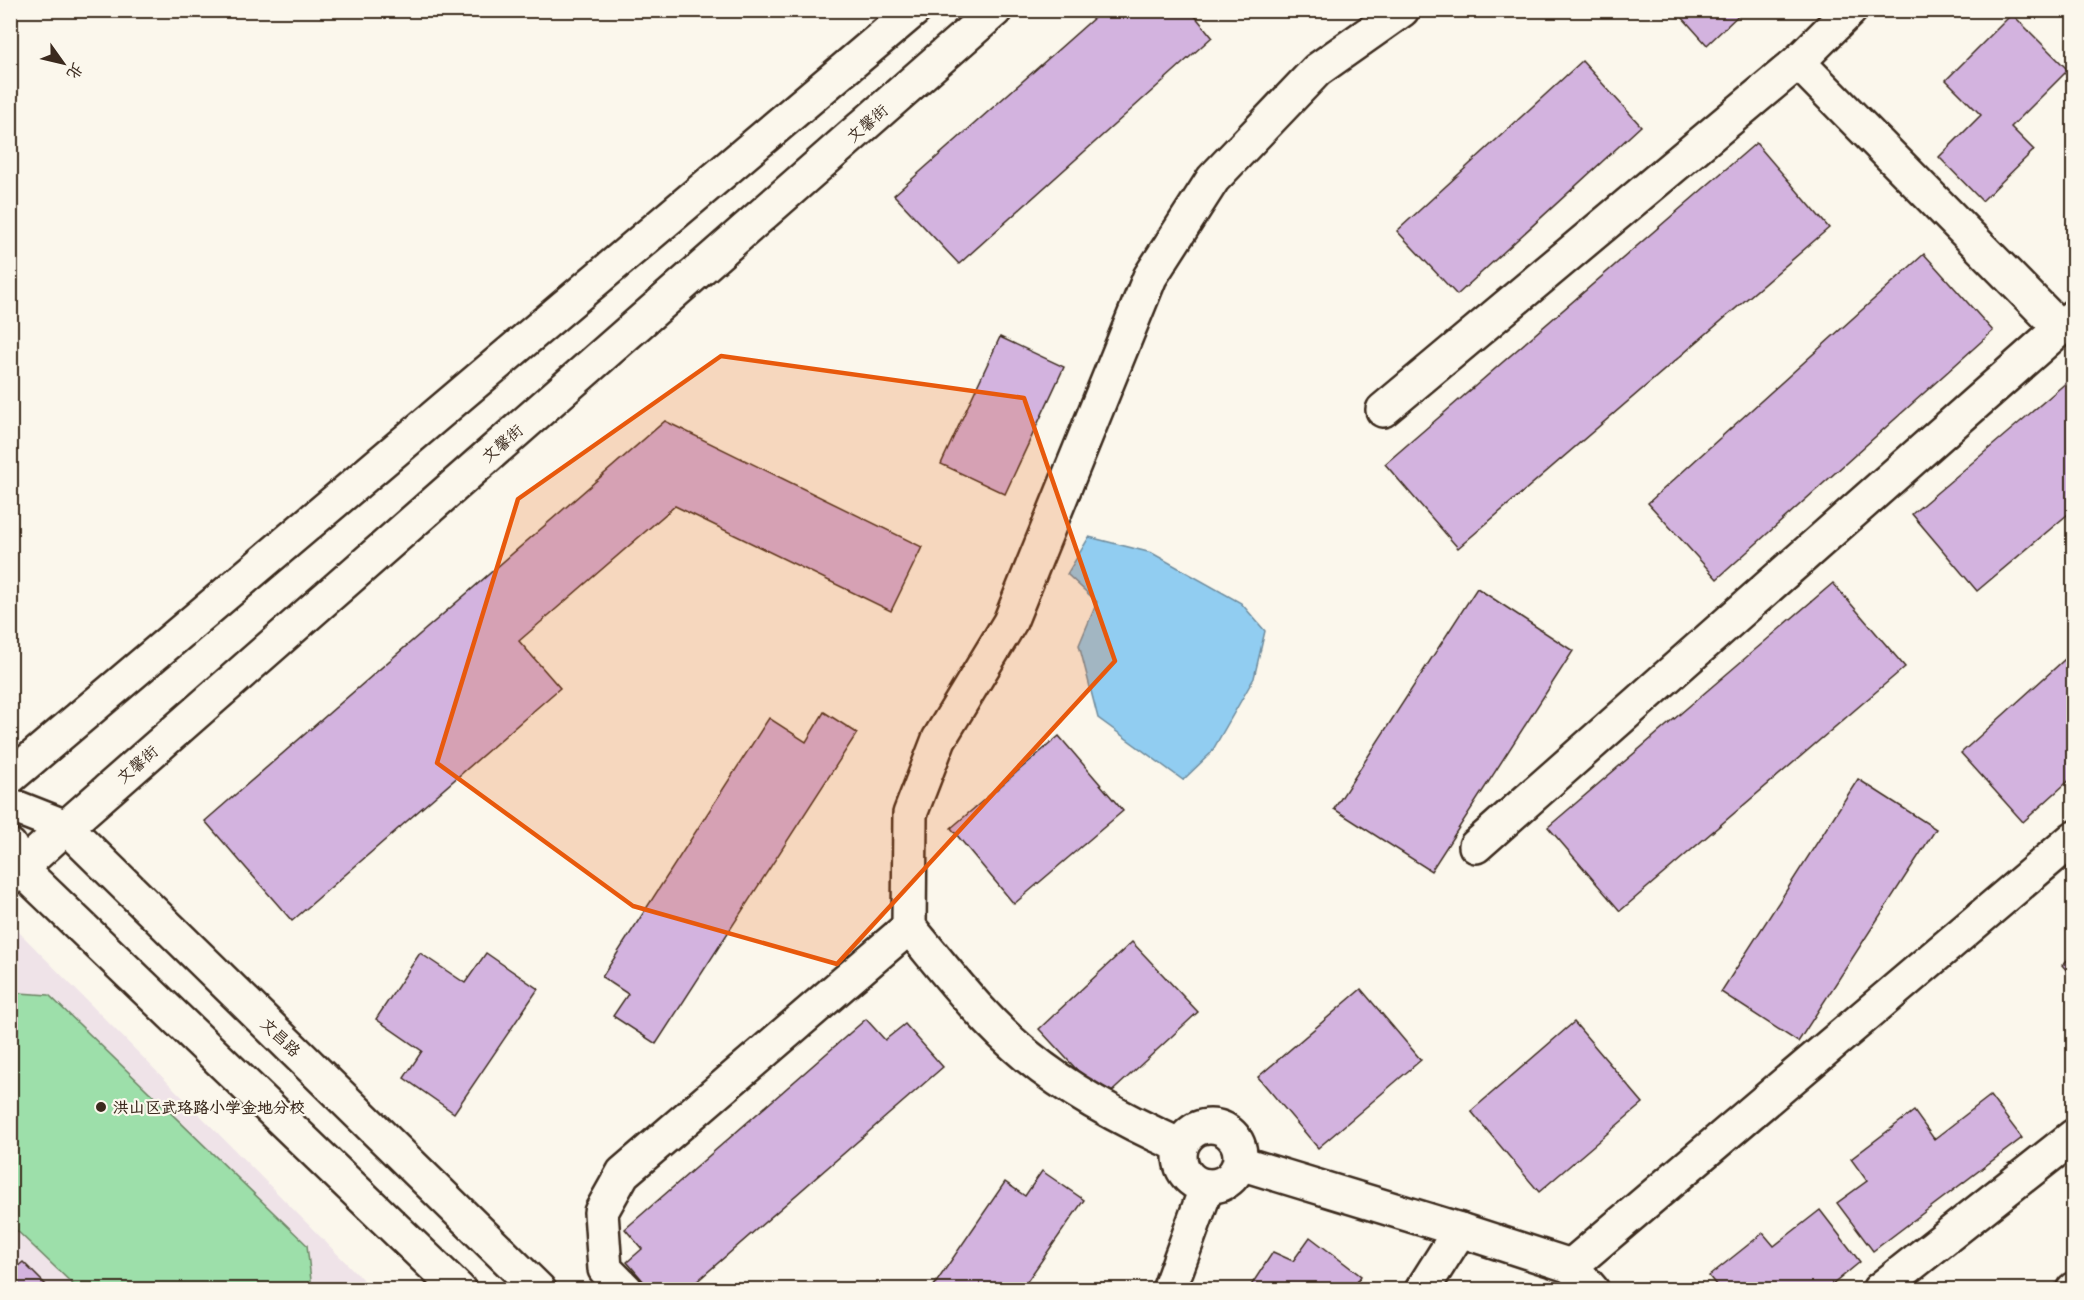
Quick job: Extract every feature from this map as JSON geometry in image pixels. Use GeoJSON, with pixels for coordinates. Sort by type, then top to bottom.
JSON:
{"type":"FeatureCollection","features":[{"type":"Feature","properties":{"kind":"street"},"geometry":{"type":"LineString","coordinates":[[10,777],[914,10]]}},
{"type":"Feature","properties":{"kind":"street","name":"文馨街"},"geometry":{"type":"LineString","coordinates":[[14,864],[66,827],[995,10]]}},
{"type":"Feature","properties":{"kind":"street"},"geometry":{"type":"LineString","coordinates":[[1181,1146],[1137,1126],[1086,1097],[1026,1056],[989,1020],[909,927],[910,814],[939,739],[1010,622],[1150,277],[1213,179],[1317,70],[1402,10]]}},
{"type":"Feature","properties":{"kind":"street"},"geometry":{"type":"LineString","coordinates":[[1383,410],[1798,62],[1850,10]]}},
{"type":"Feature","properties":{"kind":"street"},"geometry":{"type":"LineString","coordinates":[[1476,846],[2067,322],[1798,62]]}},
{"type":"Feature","properties":{"kind":"street","name":"文昌路"},"geometry":{"type":"LineString","coordinates":[[10,806],[66,827],[539,1290]]}},
{"type":"Feature","properties":{"kind":"street"},"geometry":{"type":"LineString","coordinates":[[1240,1163],[1460,1230],[1581,1278],[2073,838]]}},
{"type":"Feature","properties":{"kind":"street"},"geometry":{"type":"LineString","coordinates":[[14,864],[459,1290]]}},
{"type":"Feature","properties":{"kind":"street"},"geometry":{"type":"LineString","coordinates":[[626,1290],[605,1269],[601,1212],[622,1173],[909,927]]}},
{"type":"Feature","properties":{"kind":"street"},"geometry":{"type":"LineString","coordinates":[[1213,1126],[1232,1135],[1240,1153],[1240,1163],[1229,1179],[1221,1184],[1208,1186],[1193,1181],[1186,1174],[1180,1156],[1181,1146],[1194,1131],[1213,1126]]}},
{"type":"Feature","properties":{"kind":"street"},"geometry":{"type":"LineString","coordinates":[[1879,1290],[2073,1136]]}},
{"type":"Feature","properties":{"kind":"street"},"geometry":{"type":"LineString","coordinates":[[1169,1290],[1208,1186]]}},
{"type":"Feature","properties":{"kind":"street"},"geometry":{"type":"LineString","coordinates":[[1422,1290],[1460,1230]]}},
{"type":"Feature","properties":{"kind":"highlighted area"},"geometry":{"type":"Polygon","coordinates":[[[721,356],[1024,398],[1115,661],[837,964],[633,906],[437,763],[518,499],[721,356]]]}},
{"type":"Feature","properties":{"kind":"shaded area","name":"洪山区武珞路小学金地分校"},"geometry":{"type":"Polygon","coordinates":[[[11,924],[372,1289],[11,1289],[11,924]]]}},
{"type":"Feature","properties":{"kind":"green space","name":"洪山区武珞路小学金地分校"},"geometry":{"type":"Polygon","coordinates":[[[19,993],[49,995],[307,1245],[312,1289],[78,1289],[11,1225],[10,995],[19,993]]]}},
{"type":"Feature","properties":{"kind":"water"},"geometry":{"type":"Polygon","coordinates":[[[1089,537],[1152,553],[1241,603],[1265,631],[1254,678],[1211,753],[1183,780],[1098,718],[1079,645],[1097,602],[1067,574],[1089,537]]]}},
{"type":"Feature","properties":{"kind":"building"},"geometry":{"type":"Polygon","coordinates":[[[1103,10],[1190,10],[1212,37],[959,264],[894,195],[1103,10]]]}},
{"type":"Feature","properties":{"kind":"building"},"geometry":{"type":"Polygon","coordinates":[[[1689,10],[1744,10],[1707,45],[1682,17],[1689,10]]]}},
{"type":"Feature","properties":{"kind":"building"},"geometry":{"type":"Polygon","coordinates":[[[2012,14],[2068,70],[2011,127],[2034,150],[1982,201],[1939,157],[1981,115],[1946,80],[2012,14]]]}},
{"type":"Feature","properties":{"kind":"building"},"geometry":{"type":"Polygon","coordinates":[[[1582,61],[1641,126],[1457,295],[1397,231],[1582,61]]]}},
{"type":"Feature","properties":{"kind":"building"},"geometry":{"type":"Polygon","coordinates":[[[1756,143],[1829,228],[1458,548],[1385,464],[1756,143]]]}},
{"type":"Feature","properties":{"kind":"building"},"geometry":{"type":"Polygon","coordinates":[[[1924,254],[1993,331],[1717,579],[1648,503],[1924,254]]]}},
{"type":"Feature","properties":{"kind":"building"},"geometry":{"type":"Polygon","coordinates":[[[1000,337],[1064,367],[1005,494],[941,464],[1000,337]]]}},
{"type":"Feature","properties":{"kind":"building"},"geometry":{"type":"Polygon","coordinates":[[[2074,376],[2074,509],[1977,591],[1912,514],[2074,376]]]}},
{"type":"Feature","properties":{"kind":"building"},"geometry":{"type":"Polygon","coordinates":[[[665,421],[922,547],[891,611],[675,506],[519,641],[560,688],[292,921],[205,821],[665,421]]]}},
{"type":"Feature","properties":{"kind":"building"},"geometry":{"type":"Polygon","coordinates":[[[1833,583],[1905,667],[1620,911],[1548,827],[1833,583]]]}},
{"type":"Feature","properties":{"kind":"building"},"geometry":{"type":"Polygon","coordinates":[[[1477,588],[1573,651],[1431,871],[1334,809],[1477,588]]]}},
{"type":"Feature","properties":{"kind":"building"},"geometry":{"type":"Polygon","coordinates":[[[2074,651],[2074,776],[2023,822],[1961,753],[2074,651]]]}},
{"type":"Feature","properties":{"kind":"building"},"geometry":{"type":"Polygon","coordinates":[[[824,712],[857,733],[656,1044],[613,1016],[628,994],[602,977],[769,718],[806,742],[824,712]]]}},
{"type":"Feature","properties":{"kind":"building"},"geometry":{"type":"Polygon","coordinates":[[[1059,736],[1123,811],[1014,904],[951,828],[1059,736]]]}},
{"type":"Feature","properties":{"kind":"building"},"geometry":{"type":"Polygon","coordinates":[[[1858,779],[1936,829],[1798,1042],[1721,992],[1858,779]]]}},
{"type":"Feature","properties":{"kind":"building"},"geometry":{"type":"Polygon","coordinates":[[[1132,942],[1198,1012],[1104,1099],[1039,1029],[1132,942]]]}},
{"type":"Feature","properties":{"kind":"building"},"geometry":{"type":"Polygon","coordinates":[[[420,953],[465,983],[486,953],[538,989],[454,1113],[404,1078],[422,1051],[376,1019],[420,953]]]}},
{"type":"Feature","properties":{"kind":"building"},"geometry":{"type":"Polygon","coordinates":[[[2074,954],[2074,979],[2062,965],[2074,954]]]}},
{"type":"Feature","properties":{"kind":"building"},"geometry":{"type":"Polygon","coordinates":[[[1361,989],[1421,1060],[1318,1148],[1258,1077],[1361,989]]]}},
{"type":"Feature","properties":{"kind":"building"},"geometry":{"type":"Polygon","coordinates":[[[866,1019],[885,1040],[905,1024],[943,1067],[687,1290],[651,1290],[627,1262],[642,1249],[625,1229],[866,1019]]]}},
{"type":"Feature","properties":{"kind":"building"},"geometry":{"type":"Polygon","coordinates":[[[1574,1022],[1643,1103],[1539,1192],[1471,1111],[1574,1022]]]}},
{"type":"Feature","properties":{"kind":"building"},"geometry":{"type":"Polygon","coordinates":[[[1990,1096],[2022,1138],[1873,1251],[1837,1203],[1867,1181],[1851,1159],[1914,1111],[1934,1139],[1990,1096]]]}},
{"type":"Feature","properties":{"kind":"building"},"geometry":{"type":"Polygon","coordinates":[[[1042,1171],[1084,1200],[1021,1290],[931,1290],[1005,1182],[1025,1196],[1042,1171]]]}},
{"type":"Feature","properties":{"kind":"building"},"geometry":{"type":"Polygon","coordinates":[[[1820,1210],[1860,1262],[1826,1290],[1720,1290],[1709,1276],[1763,1233],[1774,1246],[1820,1210]]]}},
{"type":"Feature","properties":{"kind":"building"},"geometry":{"type":"Polygon","coordinates":[[[1310,1237],[1361,1276],[1352,1290],[1248,1290],[1273,1252],[1293,1261],[1310,1237]]]}},
{"type":"Feature","properties":{"kind":"building"},"geometry":{"type":"Polygon","coordinates":[[[23,1262],[51,1290],[10,1290],[10,1273],[23,1262]]]}},
{"type":"Feature","properties":{"kind":"place","name":"洪山区武珞路小学金地分校"},"geometry":{"type":"Point","coordinates":[101,1107]}}]}
